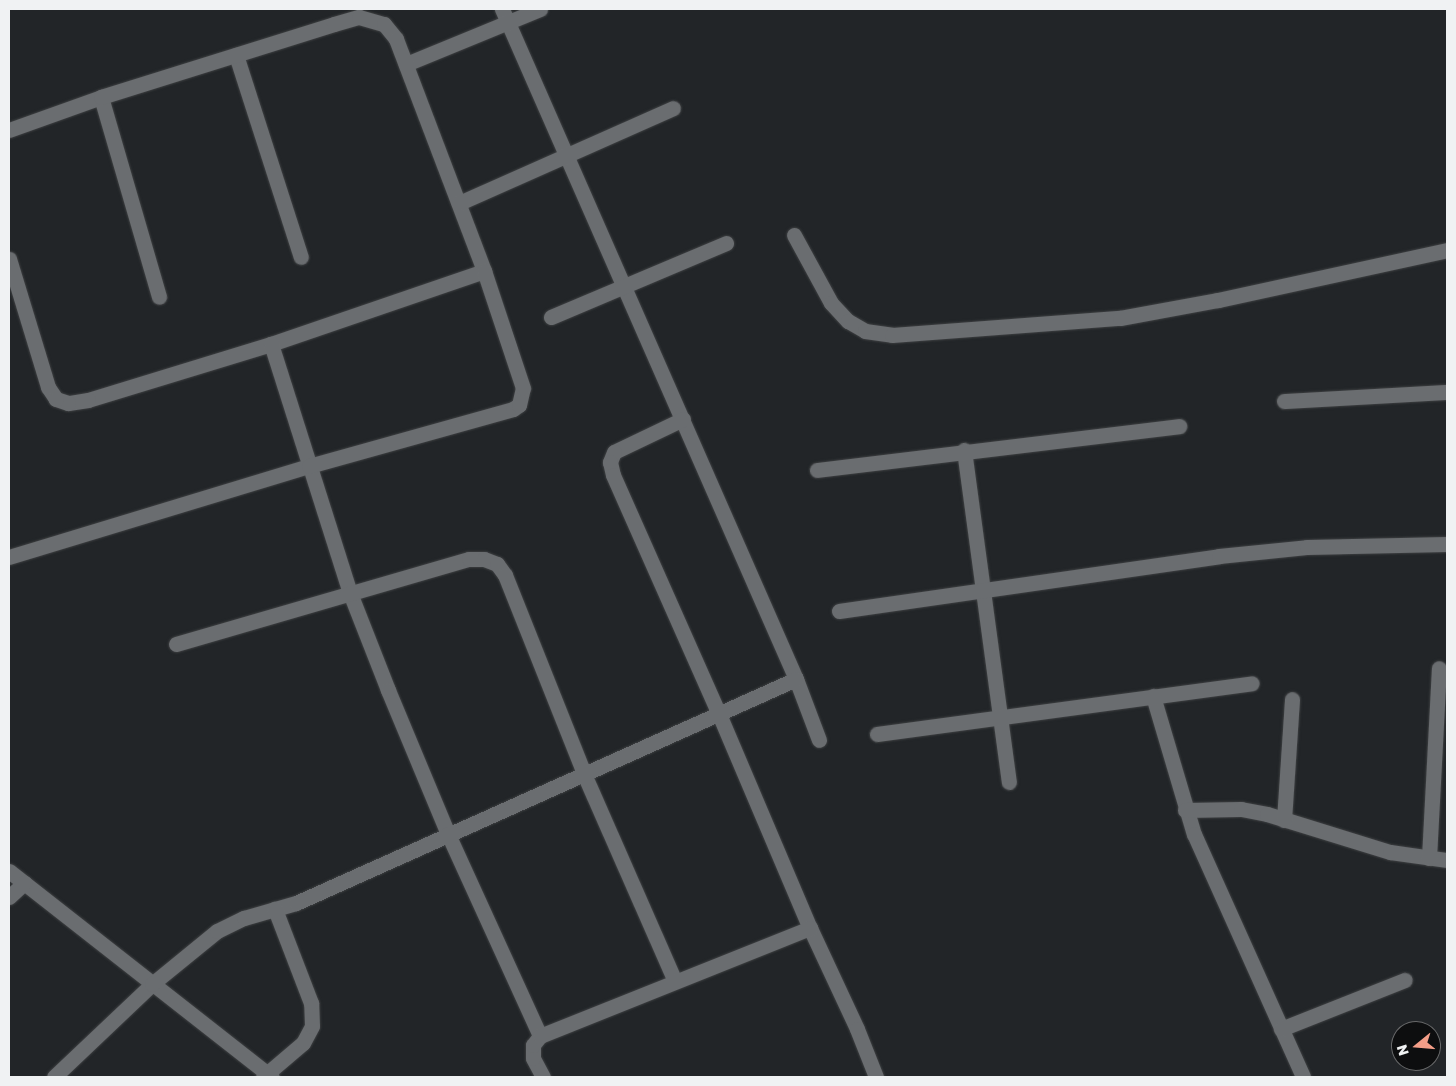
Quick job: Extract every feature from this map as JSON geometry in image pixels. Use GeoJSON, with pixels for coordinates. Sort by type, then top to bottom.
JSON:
{"type":"FeatureCollection","features":[{"type":"Feature","properties":{"kind":"street"},"geometry":{"type":"LineString","coordinates":[[406,64],[506,16],[540,9]]}},
{"type":"Feature","properties":{"kind":"street"},"geometry":{"type":"LineString","coordinates":[[506,16],[796,679],[819,740]]}},
{"type":"Feature","properties":{"kind":"street"},"geometry":{"type":"LineString","coordinates":[[9,130],[101,98],[360,17],[384,24],[396,39],[406,64],[484,271],[523,388],[519,405],[513,409],[309,466],[9,557]]}},
{"type":"Feature","properties":{"kind":"street"},"geometry":{"type":"LineString","coordinates":[[236,55],[302,257]]}},
{"type":"Feature","properties":{"kind":"street"},"geometry":{"type":"LineString","coordinates":[[101,98],[159,297]]}},
{"type":"Feature","properties":{"kind":"street"},"geometry":{"type":"LineString","coordinates":[[459,203],[673,108]]}},
{"type":"Feature","properties":{"kind":"street"},"geometry":{"type":"LineString","coordinates":[[794,235],[831,303],[848,321],[865,330],[892,335],[1120,318],[1218,300],[1447,250]]}},
{"type":"Feature","properties":{"kind":"street"},"geometry":{"type":"LineString","coordinates":[[552,317],[625,288],[726,243]]}},
{"type":"Feature","properties":{"kind":"street"},"geometry":{"type":"LineString","coordinates":[[9,259],[48,387],[56,399],[68,403],[88,400],[271,344],[484,271]]}},
{"type":"Feature","properties":{"kind":"street"},"geometry":{"type":"LineString","coordinates":[[271,344],[350,593],[448,834],[540,1036]]}},
{"type":"Feature","properties":{"kind":"street"},"geometry":{"type":"LineString","coordinates":[[1284,402],[1447,392]]}},
{"type":"Feature","properties":{"kind":"street"},"geometry":{"type":"LineString","coordinates":[[683,419],[614,452],[610,462],[613,475],[719,714],[810,928],[857,1029],[876,1077]]}},
{"type":"Feature","properties":{"kind":"street"},"geometry":{"type":"LineString","coordinates":[[817,470],[964,450],[1179,426]]}},
{"type":"Feature","properties":{"kind":"street"},"geometry":{"type":"LineString","coordinates":[[964,450],[1009,782]]}},
{"type":"Feature","properties":{"kind":"street"},"geometry":{"type":"LineString","coordinates":[[839,611],[1218,556],[1307,547],[1447,544]]}},
{"type":"Feature","properties":{"kind":"street"},"geometry":{"type":"LineString","coordinates":[[176,644],[468,559],[484,559],[496,564],[505,575],[584,774],[675,981]]}},
{"type":"Feature","properties":{"kind":"street"},"geometry":{"type":"LineString","coordinates":[[1430,858],[1439,668]]}},
{"type":"Feature","properties":{"kind":"street"},"geometry":{"type":"LineString","coordinates":[[54,1077],[152,984],[218,932],[244,918],[296,903],[796,679]]}},
{"type":"Feature","properties":{"kind":"street"},"geometry":{"type":"LineString","coordinates":[[877,734],[1252,683]]}},
{"type":"Feature","properties":{"kind":"street"},"geometry":{"type":"LineString","coordinates":[[1153,696],[1185,810],[1303,1077]]}},
{"type":"Feature","properties":{"kind":"street"},"geometry":{"type":"LineString","coordinates":[[1284,820],[1292,699]]}},
{"type":"Feature","properties":{"kind":"street"},"geometry":{"type":"LineString","coordinates":[[1185,810],[1241,809],[1390,852],[1447,860]]}},
{"type":"Feature","properties":{"kind":"street"},"geometry":{"type":"LineString","coordinates":[[9,871],[267,1076],[302,1042],[312,1026],[311,1003],[274,909]]}},
{"type":"Feature","properties":{"kind":"street"},"geometry":{"type":"LineString","coordinates":[[9,897],[24,883]]}},
{"type":"Feature","properties":{"kind":"street"},"geometry":{"type":"LineString","coordinates":[[543,1077],[533,1058],[533,1045],[540,1036],[810,928]]}},
{"type":"Feature","properties":{"kind":"street"},"geometry":{"type":"LineString","coordinates":[[1281,1029],[1405,980]]}}]}
